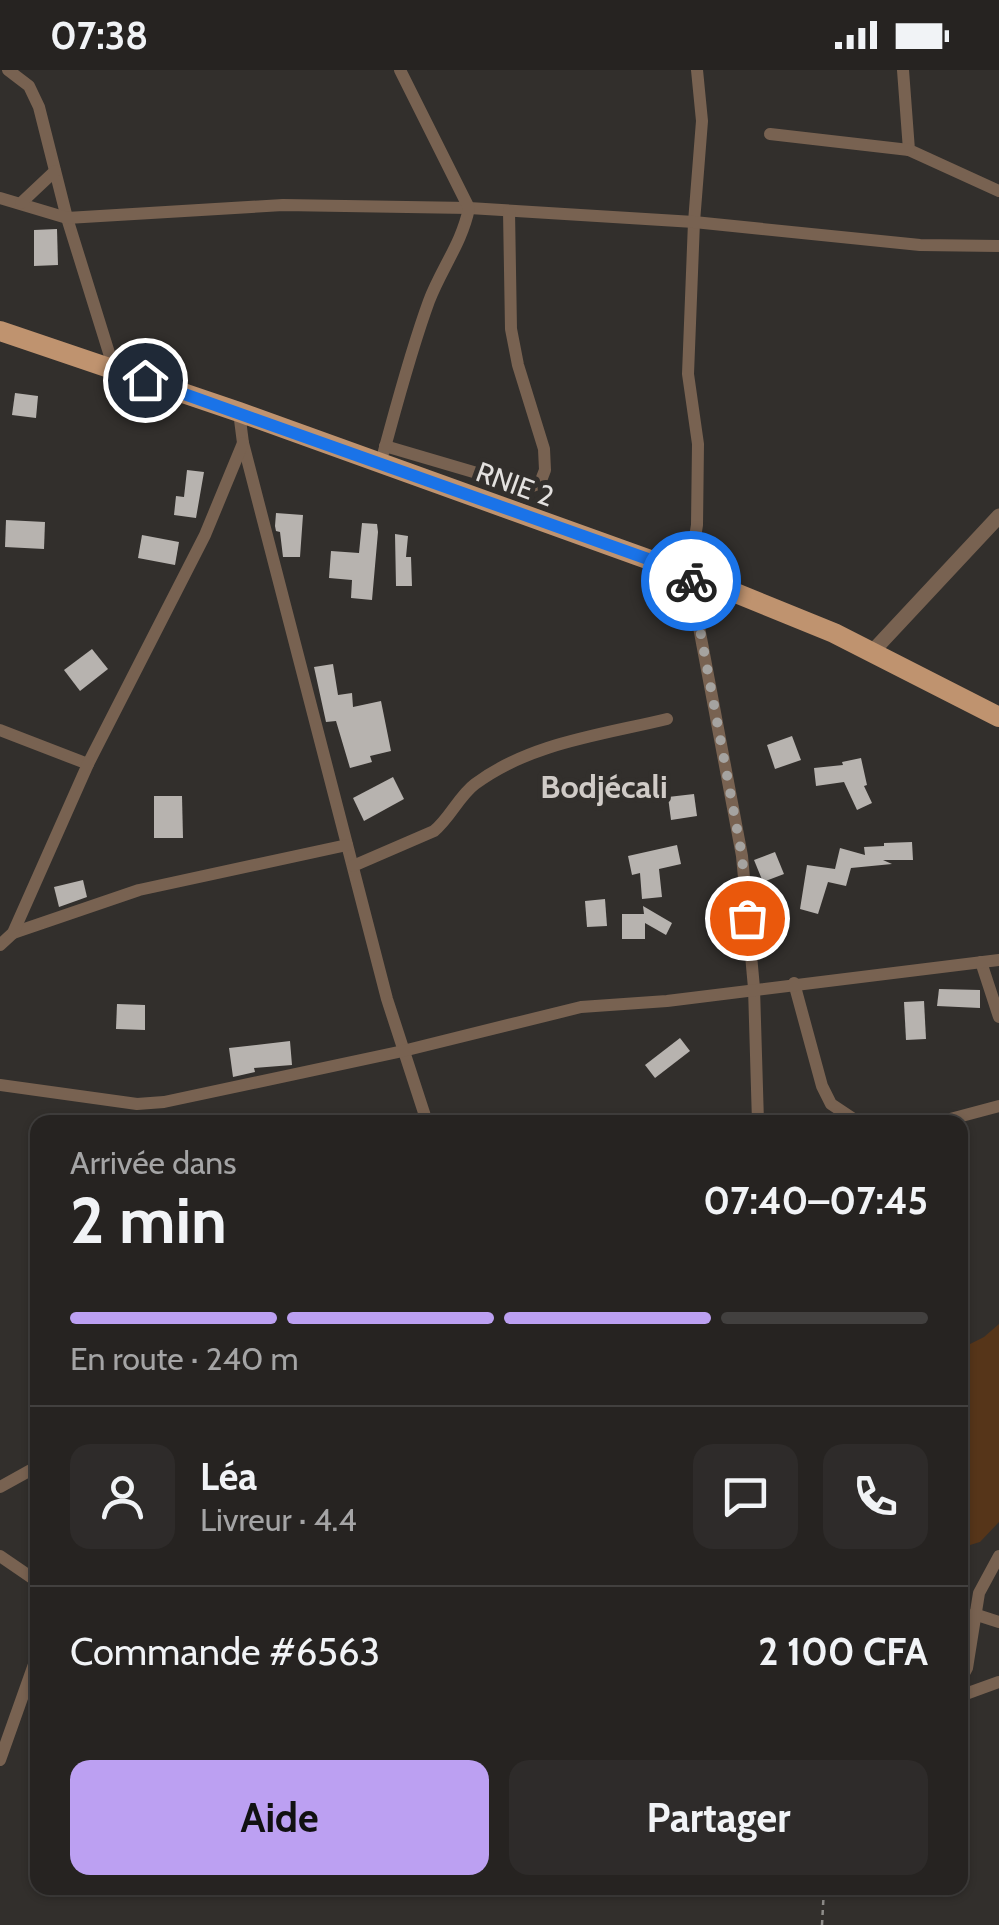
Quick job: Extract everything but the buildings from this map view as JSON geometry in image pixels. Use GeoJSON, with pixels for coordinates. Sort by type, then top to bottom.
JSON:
{"type":"FeatureCollection","features":[{"type":"Feature","properties":{"kind":"main road","name":"RNIE 2"},"geometry":{"type":"LineString","coordinates":[[0,332],[239,412],[383,454],[690,574],[873,651],[999,717]]}},
{"type":"Feature","properties":{"kind":"street"},"geometry":{"type":"LineString","coordinates":[[8,70],[29,86],[39,107],[67,218],[114,368]]}},
{"type":"Feature","properties":{"kind":"street"},"geometry":{"type":"LineString","coordinates":[[400,70],[469,208],[457,247],[416,334],[383,454],[528,488],[540,484],[544,450],[518,365],[512,329],[509,211]]}},
{"type":"Feature","properties":{"kind":"street"},"geometry":{"type":"LineString","coordinates":[[697,70],[702,121],[688,374],[698,444],[697,525],[690,574],[742,856],[754,988],[758,1115]]}},
{"type":"Feature","properties":{"kind":"street"},"geometry":{"type":"LineString","coordinates":[[903,70],[910,150]]}},
{"type":"Feature","properties":{"kind":"street"},"geometry":{"type":"LineString","coordinates":[[770,134],[910,150],[999,191]]}},
{"type":"Feature","properties":{"kind":"street"},"geometry":{"type":"LineString","coordinates":[[21,203],[54,171]]}},
{"type":"Feature","properties":{"kind":"street"},"geometry":{"type":"LineString","coordinates":[[0,198],[67,218],[283,205],[469,208],[694,222],[920,245],[999,246]]}},
{"type":"Feature","properties":{"kind":"street"},"geometry":{"type":"LineString","coordinates":[[239,412],[243,442],[352,866],[402,1051],[425,1115]]}},
{"type":"Feature","properties":{"kind":"street"},"geometry":{"type":"LineString","coordinates":[[0,945],[13,932],[88,764],[205,535],[243,442]]}},
{"type":"Feature","properties":{"kind":"street"},"geometry":{"type":"LineString","coordinates":[[873,651],[999,516]]}},
{"type":"Feature","properties":{"kind":"street"},"geometry":{"type":"LineString","coordinates":[[352,866],[434,831],[471,787],[527,753],[667,719]]}},
{"type":"Feature","properties":{"kind":"street"},"geometry":{"type":"LineString","coordinates":[[0,730],[88,764]]}},
{"type":"Feature","properties":{"kind":"street"},"geometry":{"type":"LineString","coordinates":[[13,932],[139,890],[347,845]]}},
{"type":"Feature","properties":{"kind":"street"},"geometry":{"type":"LineString","coordinates":[[0,1086],[137,1104],[164,1102],[402,1051],[581,1007],[999,960]]}},
{"type":"Feature","properties":{"kind":"street"},"geometry":{"type":"LineString","coordinates":[[981,962],[999,1017]]}},
{"type":"Feature","properties":{"kind":"street"},"geometry":{"type":"LineString","coordinates":[[794,984],[822,1086],[831,1104],[848,1115]]}},
{"type":"Feature","properties":{"kind":"street"},"geometry":{"type":"LineString","coordinates":[[965,1115],[999,1106]]}},
{"type":"Feature","properties":{"kind":"street"},"geometry":{"type":"LineString","coordinates":[[0,1488],[30,1471]]}},
{"type":"Feature","properties":{"kind":"street"},"geometry":{"type":"LineString","coordinates":[[0,1556],[30,1577]]}},
{"type":"Feature","properties":{"kind":"street"},"geometry":{"type":"LineString","coordinates":[[968,1660],[979,1593],[999,1556]]}},
{"type":"Feature","properties":{"kind":"street"},"geometry":{"type":"LineString","coordinates":[[974,1614],[999,1622]]}},
{"type":"Feature","properties":{"kind":"street"},"geometry":{"type":"LineString","coordinates":[[0,1760],[30,1676]]}},
{"type":"Feature","properties":{"kind":"street"},"geometry":{"type":"LineString","coordinates":[[968,1693],[999,1682]]}},
{"type":"Feature","properties":{"kind":"path"},"geometry":{"type":"LineString","coordinates":[[822,1925],[824,1895]]}},
{"type":"Feature","properties":{"kind":"shaded area"},"geometry":{"type":"Polygon","coordinates":[[[999,1324],[999,1522],[980,1542],[968,1546],[968,1345],[999,1324]]]}},
{"type":"Feature","properties":{"kind":"way so far"},"geometry":{"type":"LineString","coordinates":[[691,581],[742,856],[747,918]]}},
{"type":"Feature","properties":{"kind":"district","name":"Bodjécali"},"geometry":{"type":"Point","coordinates":[604,786]}},
{"type":"Feature","properties":{"kind":"route"},"geometry":{"type":"LineString","coordinates":[[145,380],[690,574],[691,581]]}}]}
